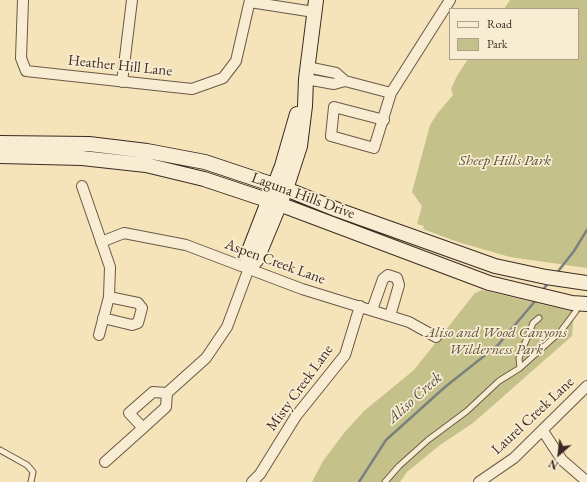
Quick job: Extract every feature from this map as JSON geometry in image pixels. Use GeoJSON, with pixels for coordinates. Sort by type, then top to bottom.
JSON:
{"type":"FeatureCollection","features":[{"type":"Feature","properties":{"kind":"main road"},"geometry":{"type":"LineString","coordinates":[[249,268],[257,259],[274,202],[280,187],[294,166],[302,135],[306,106],[306,78],[315,6]]}},
{"type":"Feature","properties":{"kind":"main road","name":"Laguna Hills Drive"},"geometry":{"type":"LineString","coordinates":[[0,143],[89,144],[147,151],[205,162],[280,187],[338,210],[509,270],[587,283]]}},
{"type":"Feature","properties":{"kind":"main road","name":"Laguna Hills Drive"},"geometry":{"type":"LineString","coordinates":[[0,156],[82,158],[146,165],[204,179],[274,202],[489,283],[579,304]]}},
{"type":"Feature","properties":{"kind":"street","name":"Heather Hill Lane"},"geometry":{"type":"LineString","coordinates":[[23,0],[21,58],[26,71],[192,89],[223,78],[236,61],[250,1]]}},
{"type":"Feature","properties":{"kind":"street"},"geometry":{"type":"LineString","coordinates":[[122,82],[132,0]]}},
{"type":"Feature","properties":{"kind":"street"},"geometry":{"type":"LineString","coordinates":[[384,120],[334,107],[331,136],[374,148],[384,120],[391,93],[450,0]]}},
{"type":"Feature","properties":{"kind":"street"},"geometry":{"type":"LineString","coordinates":[[250,1],[315,6]]}},
{"type":"Feature","properties":{"kind":"street"},"geometry":{"type":"LineString","coordinates":[[306,78],[336,73],[345,81],[391,93]]}},
{"type":"Feature","properties":{"kind":"street"},"geometry":{"type":"LineString","coordinates":[[82,186],[110,267],[109,297],[99,335]]}},
{"type":"Feature","properties":{"kind":"street","name":"Aspen Creek Lane"},"geometry":{"type":"LineString","coordinates":[[101,242],[124,234],[186,245],[302,289],[409,322],[436,337]]}},
{"type":"Feature","properties":{"kind":"street"},"geometry":{"type":"LineString","coordinates":[[105,462],[166,406],[167,393],[206,358],[227,327],[249,268]]}},
{"type":"Feature","properties":{"kind":"street"},"geometry":{"type":"LineString","coordinates":[[372,310],[383,279],[388,276],[397,278],[399,285],[390,316]]}},
{"type":"Feature","properties":{"kind":"street"},"geometry":{"type":"LineString","coordinates":[[104,318],[132,325],[138,323],[142,308],[138,304],[109,297]]}},
{"type":"Feature","properties":{"kind":"street","name":"Misty Creek Lane"},"geometry":{"type":"LineString","coordinates":[[252,482],[260,474],[296,416],[344,355],[360,306]]}},
{"type":"Feature","properties":{"kind":"street","name":"Laurel Creek Lane"},"geometry":{"type":"LineString","coordinates":[[479,482],[514,458],[587,386]]}},
{"type":"Feature","properties":{"kind":"street"},"geometry":{"type":"LineString","coordinates":[[143,428],[129,413],[153,392],[167,393]]}},
{"type":"Feature","properties":{"kind":"street"},"geometry":{"type":"LineString","coordinates":[[543,431],[562,460],[584,480],[587,480]]}},
{"type":"Feature","properties":{"kind":"lane"},"geometry":{"type":"LineString","coordinates":[[385,482],[399,466],[428,440],[467,411],[499,381],[520,368],[561,331],[576,311],[579,304]]}},
{"type":"Feature","properties":{"kind":"lane"},"geometry":{"type":"LineString","coordinates":[[520,368],[520,358],[533,323],[539,318]]}},
{"type":"Feature","properties":{"kind":"lane"},"geometry":{"type":"LineString","coordinates":[[0,450],[27,465],[33,472],[31,482]]}},
{"type":"Feature","properties":{"kind":"green space","name":"Sheep Hills Park"},"geometry":{"type":"Polygon","coordinates":[[[510,0],[587,0],[587,268],[510,257],[458,242],[423,229],[424,226],[417,224],[422,206],[412,192],[430,125],[453,95],[451,89],[467,60],[579,60],[579,8],[505,8],[510,0]]]}},
{"type":"Feature","properties":{"kind":"green space","name":"Aliso and Wood Canyons Wilderness Park"},"geometry":{"type":"Polygon","coordinates":[[[482,290],[574,312],[572,336],[473,423],[440,445],[407,472],[400,482],[312,482],[323,461],[344,433],[364,411],[414,370],[475,293],[482,290]]]}},
{"type":"Feature","properties":{"kind":"waterway","name":"Aliso Creek"},"geometry":{"type":"LineString","coordinates":[[556,274],[574,251],[587,230]]}},
{"type":"Feature","properties":{"kind":"waterway","name":"Aliso Creek"},"geometry":{"type":"LineString","coordinates":[[542,291],[549,282]]}},
{"type":"Feature","properties":{"kind":"waterway","name":"Aliso Creek"},"geometry":{"type":"LineString","coordinates":[[359,482],[386,440],[445,387],[498,345],[536,300]]}}]}
